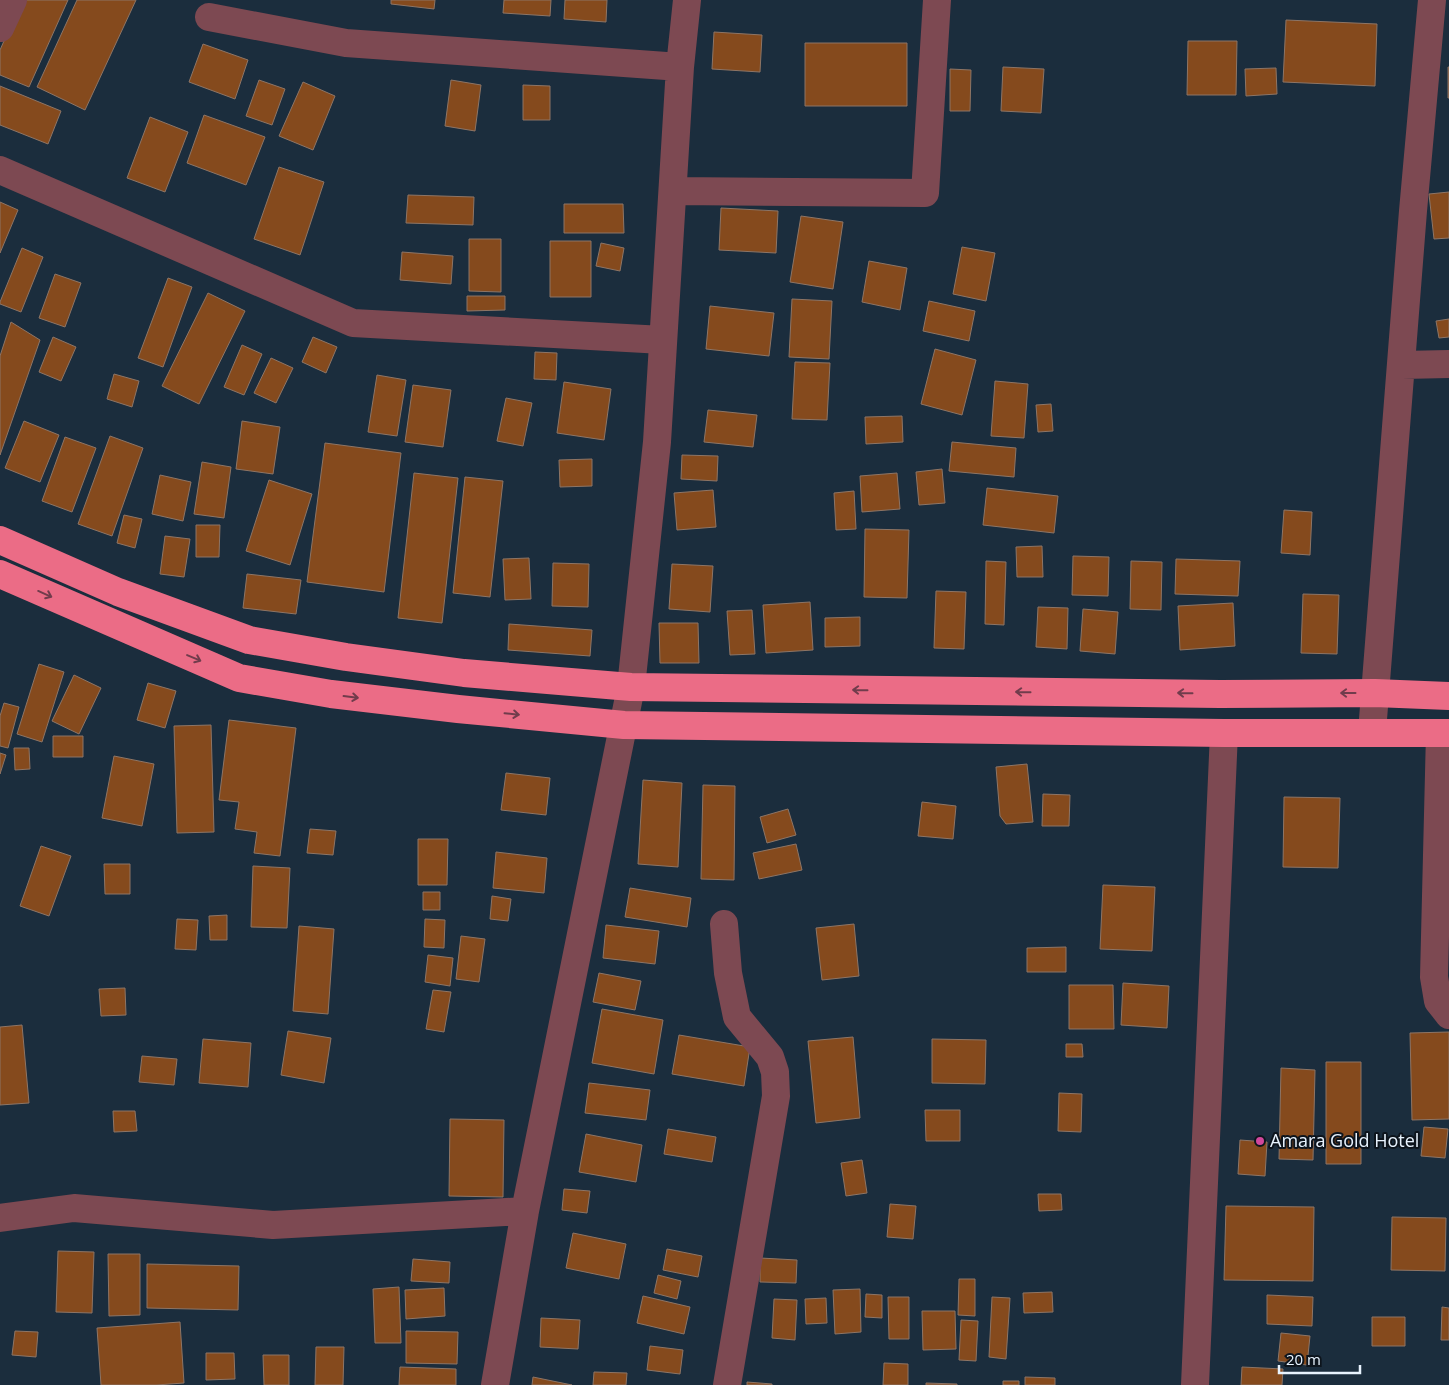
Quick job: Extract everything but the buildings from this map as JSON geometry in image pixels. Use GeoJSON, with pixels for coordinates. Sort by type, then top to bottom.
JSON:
{"type":"FeatureCollection","features":[{"type":"Feature","properties":{"kind":"highway"},"geometry":{"type":"LineString","coordinates":[[0,540],[118,592],[249,640],[346,657],[464,673],[631,688],[1220,694],[1375,693],[1449,696]]}},
{"type":"Feature","properties":{"kind":"highway"},"geometry":{"type":"LineString","coordinates":[[0,574],[239,678],[331,694],[458,709],[624,725],[1224,733],[1444,733]]}},
{"type":"Feature","properties":{"kind":"street"},"geometry":{"type":"LineString","coordinates":[[0,28],[13,0]]}},
{"type":"Feature","properties":{"kind":"street"},"geometry":{"type":"LineString","coordinates":[[495,1385],[525,1211],[631,688],[657,442],[680,67],[687,0]]}},
{"type":"Feature","properties":{"kind":"street"},"geometry":{"type":"LineString","coordinates":[[673,191],[925,194],[937,0]]}},
{"type":"Feature","properties":{"kind":"street"},"geometry":{"type":"LineString","coordinates":[[1372,732],[1413,212],[1432,0]]}},
{"type":"Feature","properties":{"kind":"street"},"geometry":{"type":"LineString","coordinates":[[209,17],[346,43],[680,67]]}},
{"type":"Feature","properties":{"kind":"street"},"geometry":{"type":"LineString","coordinates":[[0,170],[353,323],[663,340]]}},
{"type":"Feature","properties":{"kind":"street"},"geometry":{"type":"LineString","coordinates":[[1402,365],[1449,364]]}},
{"type":"Feature","properties":{"kind":"street"},"geometry":{"type":"LineString","coordinates":[[1195,1385],[1224,733]]}},
{"type":"Feature","properties":{"kind":"street"},"geometry":{"type":"LineString","coordinates":[[1444,733],[1434,977],[1438,1001],[1449,1015]]}},
{"type":"Feature","properties":{"kind":"street"},"geometry":{"type":"LineString","coordinates":[[724,924],[728,973],[737,1017],[770,1057],[775,1072],[776,1096],[727,1385]]}},
{"type":"Feature","properties":{"kind":"street"},"geometry":{"type":"LineString","coordinates":[[0,1218],[74,1208],[273,1225],[525,1211]]}},
{"type":"Feature","properties":{"kind":"place","name":"Amara Gold Hotel"},"geometry":{"type":"Point","coordinates":[1260,1141]}}]}
